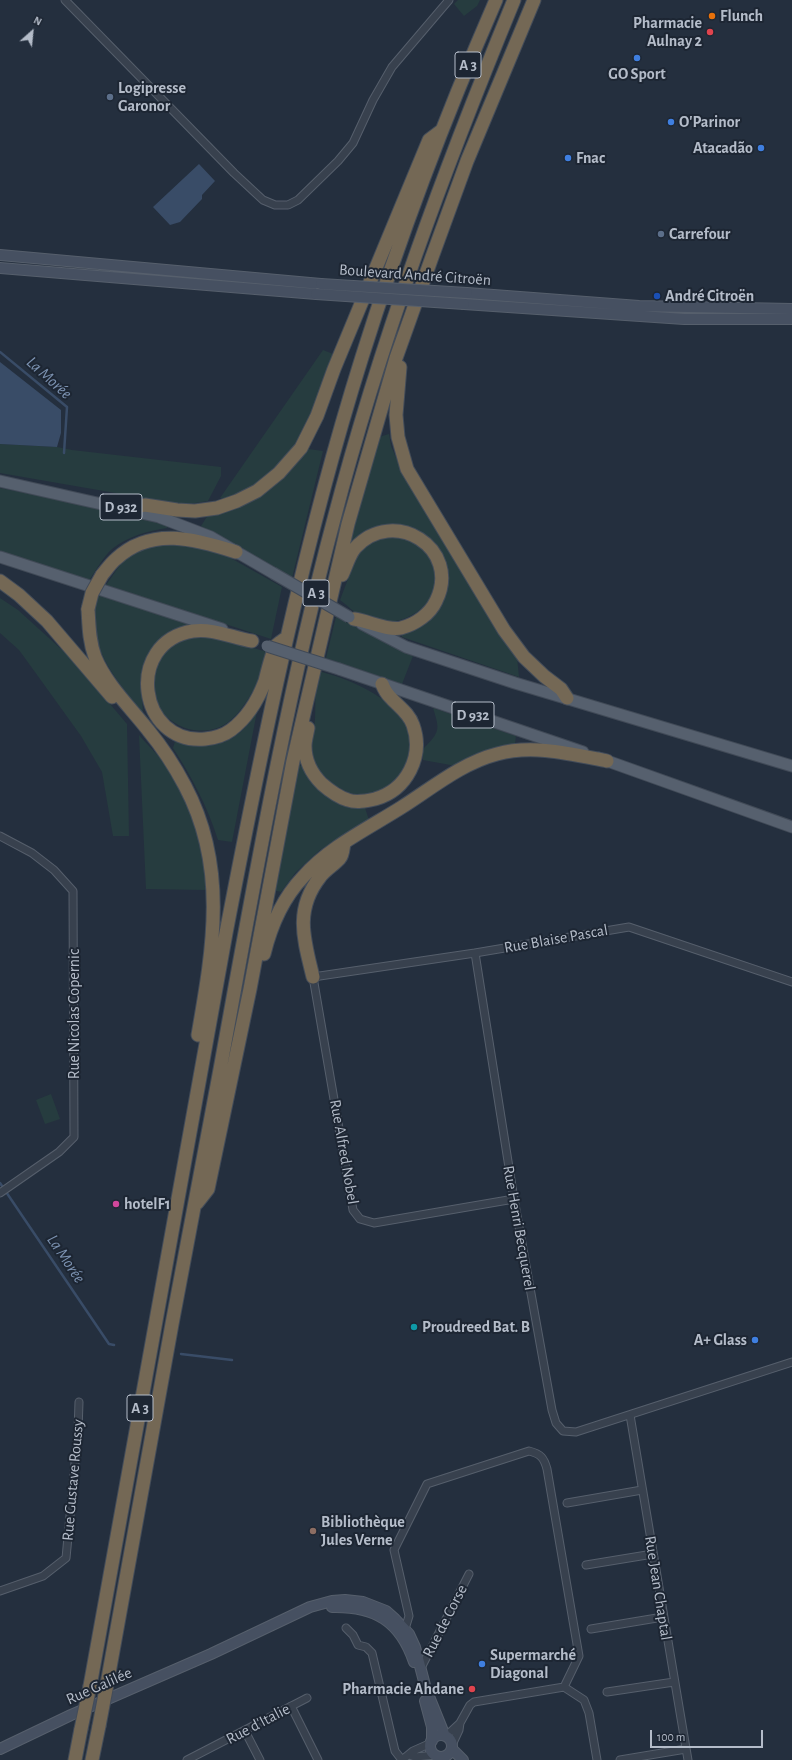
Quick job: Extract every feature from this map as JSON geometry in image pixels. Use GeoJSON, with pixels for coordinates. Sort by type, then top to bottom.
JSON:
{"type":"FeatureCollection","features":[{"type":"Feature","properties":{"kind":"highway","name":"A 3"},"geometry":{"type":"LineString","coordinates":[[75,1760],[90,1686],[190,1129],[248,818],[287,637],[322,496],[361,359],[389,273],[442,130],[496,0]]}},
{"type":"Feature","properties":{"kind":"highway","name":"A 3"},"geometry":{"type":"LineString","coordinates":[[92,1760],[264,826],[304,639],[334,517],[379,365],[411,265],[466,114],[514,0]]}},
{"type":"Feature","properties":{"kind":"highway"},"geometry":{"type":"LineString","coordinates":[[195,1206],[208,1189],[250,989],[292,761],[333,585],[367,455],[396,358],[467,161],[534,0]]}},
{"type":"Feature","properties":{"kind":"highway"},"geometry":{"type":"LineString","coordinates":[[128,509],[145,505],[195,511],[216,508],[238,501],[257,491],[279,472],[301,448],[318,416],[334,369],[429,140],[442,130]]}},
{"type":"Feature","properties":{"kind":"highway"},"geometry":{"type":"LineString","coordinates":[[396,358],[401,368],[396,414],[398,437],[407,469],[504,630],[524,657],[544,676],[561,688],[567,698]]}},
{"type":"Feature","properties":{"kind":"highway"},"geometry":{"type":"LineString","coordinates":[[333,585],[342,577],[355,548],[369,537],[385,531],[402,531],[419,538],[434,552],[442,570],[442,590],[433,607],[420,620],[401,628],[387,628],[352,618]]}},
{"type":"Feature","properties":{"kind":"highway"},"geometry":{"type":"LineString","coordinates":[[190,1129],[184,1115],[212,940],[214,906],[211,864],[202,823],[185,785],[149,731],[111,684],[95,657],[89,634],[88,609],[92,593],[102,575],[117,558],[135,545],[156,538],[193,540],[236,552]]}},
{"type":"Feature","properties":{"kind":"highway"},"geometry":{"type":"LineString","coordinates":[[0,580],[47,621],[137,725],[149,731]]}},
{"type":"Feature","properties":{"kind":"highway"},"geometry":{"type":"LineString","coordinates":[[252,641],[211,632],[192,631],[176,636],[164,645],[152,661],[146,686],[150,703],[159,720],[175,732],[196,740],[213,738],[230,731],[248,713],[256,700],[264,683],[276,646],[287,637]]}},
{"type":"Feature","properties":{"kind":"highway"},"geometry":{"type":"LineString","coordinates":[[304,712],[309,721],[305,746],[308,764],[317,779],[331,792],[348,800],[366,801],[382,797],[400,785],[411,770],[417,752],[417,738],[412,723],[402,708],[389,696],[382,684]]}},
{"type":"Feature","properties":{"kind":"highway"},"geometry":{"type":"LineString","coordinates":[[250,989],[260,972],[273,922],[284,900],[303,876],[344,843],[468,765],[496,754],[523,750],[540,750],[608,761]]}},
{"type":"Feature","properties":{"kind":"highway"},"geometry":{"type":"LineString","coordinates":[[313,977],[303,937],[304,911],[312,887],[321,875],[340,857],[344,843]]}},
{"type":"Feature","properties":{"kind":"main road","name":"Boulevard André Citroën"},"geometry":{"type":"LineString","coordinates":[[0,255],[321,284],[639,306],[792,309]]}},
{"type":"Feature","properties":{"kind":"main road","name":"Boulevard André Citroën"},"geometry":{"type":"LineString","coordinates":[[0,268],[316,294],[684,319],[792,319]]}},
{"type":"Feature","properties":{"kind":"main road","name":"D 932"},"geometry":{"type":"LineString","coordinates":[[0,482],[128,509],[159,517],[197,530],[406,647],[515,683],[792,766]]}},
{"type":"Feature","properties":{"kind":"main road","name":"D 932"},"geometry":{"type":"LineString","coordinates":[[0,557],[339,669],[608,761],[792,827]]}},
{"type":"Feature","properties":{"kind":"main road","name":"Rue Galilée"},"geometry":{"type":"LineString","coordinates":[[0,1749],[71,1715],[211,1654],[310,1607],[332,1601],[345,1600],[363,1602],[386,1611],[402,1631]]}},
{"type":"Feature","properties":{"kind":"main road"},"geometry":{"type":"LineString","coordinates":[[402,1631],[413,1641],[426,1689],[445,1736]]}},
{"type":"Feature","properties":{"kind":"main road"},"geometry":{"type":"LineString","coordinates":[[402,1631],[414,1663],[432,1727],[432,1751],[442,1757],[450,1753],[452,1747]]}},
{"type":"Feature","properties":{"kind":"main road"},"geometry":{"type":"LineString","coordinates":[[431,1742],[439,1735],[445,1736],[450,1740],[452,1747],[463,1760]]}},
{"type":"Feature","properties":{"kind":"street"},"geometry":{"type":"LineString","coordinates":[[65,0],[234,173],[263,200],[275,205],[288,205],[298,200],[338,161],[353,143],[373,100],[392,67],[449,0]]}},
{"type":"Feature","properties":{"kind":"street","name":"Rue Nicolas Copernic"},"geometry":{"type":"LineString","coordinates":[[0,836],[32,854],[54,870],[73,891],[74,1137],[59,1152],[0,1193]]}},
{"type":"Feature","properties":{"kind":"street","name":"Rue Blaise Pascal"},"geometry":{"type":"LineString","coordinates":[[313,977],[475,953],[629,926],[792,982]]}},
{"type":"Feature","properties":{"kind":"street","name":"Rue Henri Becquerel"},"geometry":{"type":"LineString","coordinates":[[475,953],[514,1199],[552,1410],[556,1423],[563,1431],[576,1432],[792,1362]]}},
{"type":"Feature","properties":{"kind":"street","name":"Rue Alfred Nobel"},"geometry":{"type":"LineString","coordinates":[[313,977],[353,1210],[360,1219],[374,1223],[514,1199]]}},
{"type":"Feature","properties":{"kind":"street","name":"Rue Gustave Roussy"},"geometry":{"type":"LineString","coordinates":[[0,1591],[43,1576],[66,1558],[78,1431],[79,1402]]}},
{"type":"Feature","properties":{"kind":"street","name":"Rue Jean Chaptal"},"geometry":{"type":"LineString","coordinates":[[630,1415],[688,1760]]}},
{"type":"Feature","properties":{"kind":"street"},"geometry":{"type":"LineString","coordinates":[[402,1631],[409,1616],[394,1550],[427,1484],[529,1451],[538,1453],[544,1458],[547,1469],[579,1656],[564,1687]]}},
{"type":"Feature","properties":{"kind":"street"},"geometry":{"type":"LineString","coordinates":[[567,1503],[642,1490]]}},
{"type":"Feature","properties":{"kind":"street"},"geometry":{"type":"LineString","coordinates":[[586,1565],[653,1554]]}},
{"type":"Feature","properties":{"kind":"street","name":"Rue de Corse"},"geometry":{"type":"LineString","coordinates":[[421,1668],[469,1574]]}},
{"type":"Feature","properties":{"kind":"street"},"geometry":{"type":"LineString","coordinates":[[591,1629],[663,1618]]}},
{"type":"Feature","properties":{"kind":"street"},"geometry":{"type":"LineString","coordinates":[[346,1628],[353,1635],[358,1645],[366,1647],[372,1653],[395,1751],[402,1760],[413,1751],[431,1742]]}},
{"type":"Feature","properties":{"kind":"street"},"geometry":{"type":"LineString","coordinates":[[607,1692],[674,1682]]}},
{"type":"Feature","properties":{"kind":"street"},"geometry":{"type":"LineString","coordinates":[[445,1736],[460,1723],[470,1705],[474,1702],[564,1687],[584,1700],[589,1713],[597,1760]]}},
{"type":"Feature","properties":{"kind":"street","name":"Rue d'Italie"},"geometry":{"type":"LineString","coordinates":[[187,1760],[307,1698]]}},
{"type":"Feature","properties":{"kind":"street"},"geometry":{"type":"LineString","coordinates":[[291,1706],[318,1760]]}},
{"type":"Feature","properties":{"kind":"street"},"geometry":{"type":"LineString","coordinates":[[452,1747],[459,1730],[460,1723]]}},
{"type":"Feature","properties":{"kind":"street"},"geometry":{"type":"LineString","coordinates":[[245,1731],[260,1760]]}},
{"type":"Feature","properties":{"kind":"street"},"geometry":{"type":"LineString","coordinates":[[620,1760],[686,1749]]}},
{"type":"Feature","properties":{"kind":"street"},"geometry":{"type":"LineString","coordinates":[[409,1755],[442,1757]]}},
{"type":"Feature","properties":{"kind":"green space"},"geometry":{"type":"Polygon","coordinates":[[[458,0],[480,0],[477,6],[464,16],[454,4],[458,0]]]}},
{"type":"Feature","properties":{"kind":"green space"},"geometry":{"type":"Polygon","coordinates":[[[323,350],[333,354],[322,393],[314,413],[293,450],[264,480],[236,495],[227,498],[220,498],[323,350]]]}},
{"type":"Feature","properties":{"kind":"green space"},"geometry":{"type":"Polygon","coordinates":[[[389,434],[391,446],[403,474],[517,657],[519,677],[402,637],[402,632],[446,588],[423,534],[401,526],[385,525],[377,527],[350,543],[379,437],[389,434]]]}},
{"type":"Feature","properties":{"kind":"green space"},"geometry":{"type":"Polygon","coordinates":[[[0,444],[57,447],[221,467],[221,476],[208,501],[189,504],[173,503],[0,473],[0,444]]]}},
{"type":"Feature","properties":{"kind":"green space"},"geometry":{"type":"Polygon","coordinates":[[[308,449],[323,451],[292,578],[201,526],[208,515],[260,495],[286,476],[308,449]]]}},
{"type":"Feature","properties":{"kind":"green space"},"geometry":{"type":"Polygon","coordinates":[[[0,488],[82,504],[169,524],[167,528],[138,535],[118,544],[105,556],[88,582],[0,553],[0,488]]]}},
{"type":"Feature","properties":{"kind":"green space"},"geometry":{"type":"Polygon","coordinates":[[[387,536],[409,540],[423,550],[433,564],[436,576],[435,587],[430,598],[423,607],[413,615],[401,620],[388,622],[370,621],[360,616],[340,600],[359,550],[371,541],[387,536]]]}},
{"type":"Feature","properties":{"kind":"green space"},"geometry":{"type":"Polygon","coordinates":[[[162,542],[201,547],[220,552],[282,587],[271,639],[106,585],[120,565],[138,548],[162,542]]]}},
{"type":"Feature","properties":{"kind":"green space"},"geometry":{"type":"Polygon","coordinates":[[[99,594],[197,626],[162,639],[147,657],[141,680],[143,713],[112,673],[97,643],[94,627],[94,611],[99,594]]]}},
{"type":"Feature","properties":{"kind":"green space"},"geometry":{"type":"Polygon","coordinates":[[[0,598],[18,610],[71,658],[127,724],[129,836],[113,836],[102,772],[81,736],[19,650],[0,633],[0,598]]]}},
{"type":"Feature","properties":{"kind":"green space"},"geometry":{"type":"Polygon","coordinates":[[[336,617],[413,656],[402,684],[326,658],[336,617]]]}},
{"type":"Feature","properties":{"kind":"green space"},"geometry":{"type":"Polygon","coordinates":[[[195,636],[223,639],[267,652],[260,679],[246,703],[228,722],[220,727],[203,731],[184,727],[167,717],[156,703],[153,686],[155,670],[168,649],[180,641],[195,636]]]}},
{"type":"Feature","properties":{"kind":"green space"},"geometry":{"type":"Polygon","coordinates":[[[318,671],[342,678],[379,697],[390,705],[406,725],[410,737],[410,749],[407,761],[402,771],[394,781],[384,788],[373,793],[361,795],[350,793],[333,784],[322,774],[315,764],[312,745],[318,671]]]}},
{"type":"Feature","properties":{"kind":"green space"},"geometry":{"type":"Polygon","coordinates":[[[259,701],[232,842],[218,840],[209,815],[198,792],[173,748],[176,738],[197,745],[217,744],[226,741],[235,736],[250,721],[259,701]]]}},
{"type":"Feature","properties":{"kind":"green space"},"geometry":{"type":"Polygon","coordinates":[[[433,708],[516,736],[515,744],[484,752],[456,766],[423,760],[423,749],[433,739],[437,730],[437,721],[433,708]]]}},
{"type":"Feature","properties":{"kind":"green space"},"geometry":{"type":"Polygon","coordinates":[[[139,735],[168,767],[186,800],[200,843],[207,890],[146,889],[139,735]]]}},
{"type":"Feature","properties":{"kind":"green space"},"geometry":{"type":"Polygon","coordinates":[[[297,765],[303,766],[349,805],[365,808],[369,820],[320,850],[296,872],[281,892],[273,890],[297,765]]]}},
{"type":"Feature","properties":{"kind":"green space"},"geometry":{"type":"Polygon","coordinates":[[[51,1094],[60,1119],[45,1124],[36,1100],[51,1094]]]}},
{"type":"Feature","properties":{"kind":"water"},"geometry":{"type":"Polygon","coordinates":[[[199,164],[215,181],[202,195],[202,199],[180,222],[170,225],[153,207],[199,164]]]}},
{"type":"Feature","properties":{"kind":"water"},"geometry":{"type":"Polygon","coordinates":[[[0,362],[61,410],[61,433],[57,447],[0,444],[0,362]]]}},
{"type":"Feature","properties":{"kind":"waterway","name":"La Morée"},"geometry":{"type":"LineString","coordinates":[[0,352],[67,407],[64,453]]}},
{"type":"Feature","properties":{"kind":"waterway","name":"La Morée"},"geometry":{"type":"LineString","coordinates":[[0,1183],[109,1344],[114,1345]]}},
{"type":"Feature","properties":{"kind":"waterway","name":"La Morée"},"geometry":{"type":"LineString","coordinates":[[181,1354],[232,1360]]}},
{"type":"Feature","properties":{"kind":"place","name":"Flunch"},"geometry":{"type":"Point","coordinates":[712,16]}},
{"type":"Feature","properties":{"kind":"place","name":"Pharmacie Aulnay 2"},"geometry":{"type":"Point","coordinates":[710,32]}},
{"type":"Feature","properties":{"kind":"place","name":"GO Sport"},"geometry":{"type":"Point","coordinates":[637,58]}},
{"type":"Feature","properties":{"kind":"place","name":"Logipresse Garonor"},"geometry":{"type":"Point","coordinates":[110,97]}},
{"type":"Feature","properties":{"kind":"place","name":"O'Parinor"},"geometry":{"type":"Point","coordinates":[671,122]}},
{"type":"Feature","properties":{"kind":"place","name":"Atacadão"},"geometry":{"type":"Point","coordinates":[761,148]}},
{"type":"Feature","properties":{"kind":"place","name":"Fnac"},"geometry":{"type":"Point","coordinates":[568,158]}},
{"type":"Feature","properties":{"kind":"place","name":"Carrefour"},"geometry":{"type":"Point","coordinates":[661,234]}},
{"type":"Feature","properties":{"kind":"place","name":"André Citroën"},"geometry":{"type":"Point","coordinates":[657,296]}},
{"type":"Feature","properties":{"kind":"place","name":"hotelF1"},"geometry":{"type":"Point","coordinates":[116,1204]}},
{"type":"Feature","properties":{"kind":"place","name":"Proudreed Bat. B"},"geometry":{"type":"Point","coordinates":[414,1327]}},
{"type":"Feature","properties":{"kind":"place","name":"A+ Glass"},"geometry":{"type":"Point","coordinates":[755,1340]}},
{"type":"Feature","properties":{"kind":"place","name":"Bibliothèque Jules Verne"},"geometry":{"type":"Point","coordinates":[313,1531]}},
{"type":"Feature","properties":{"kind":"place","name":"Supermarché Diagonal"},"geometry":{"type":"Point","coordinates":[482,1664]}},
{"type":"Feature","properties":{"kind":"place","name":"Pharmacie Ahdane"},"geometry":{"type":"Point","coordinates":[472,1689]}}]}
